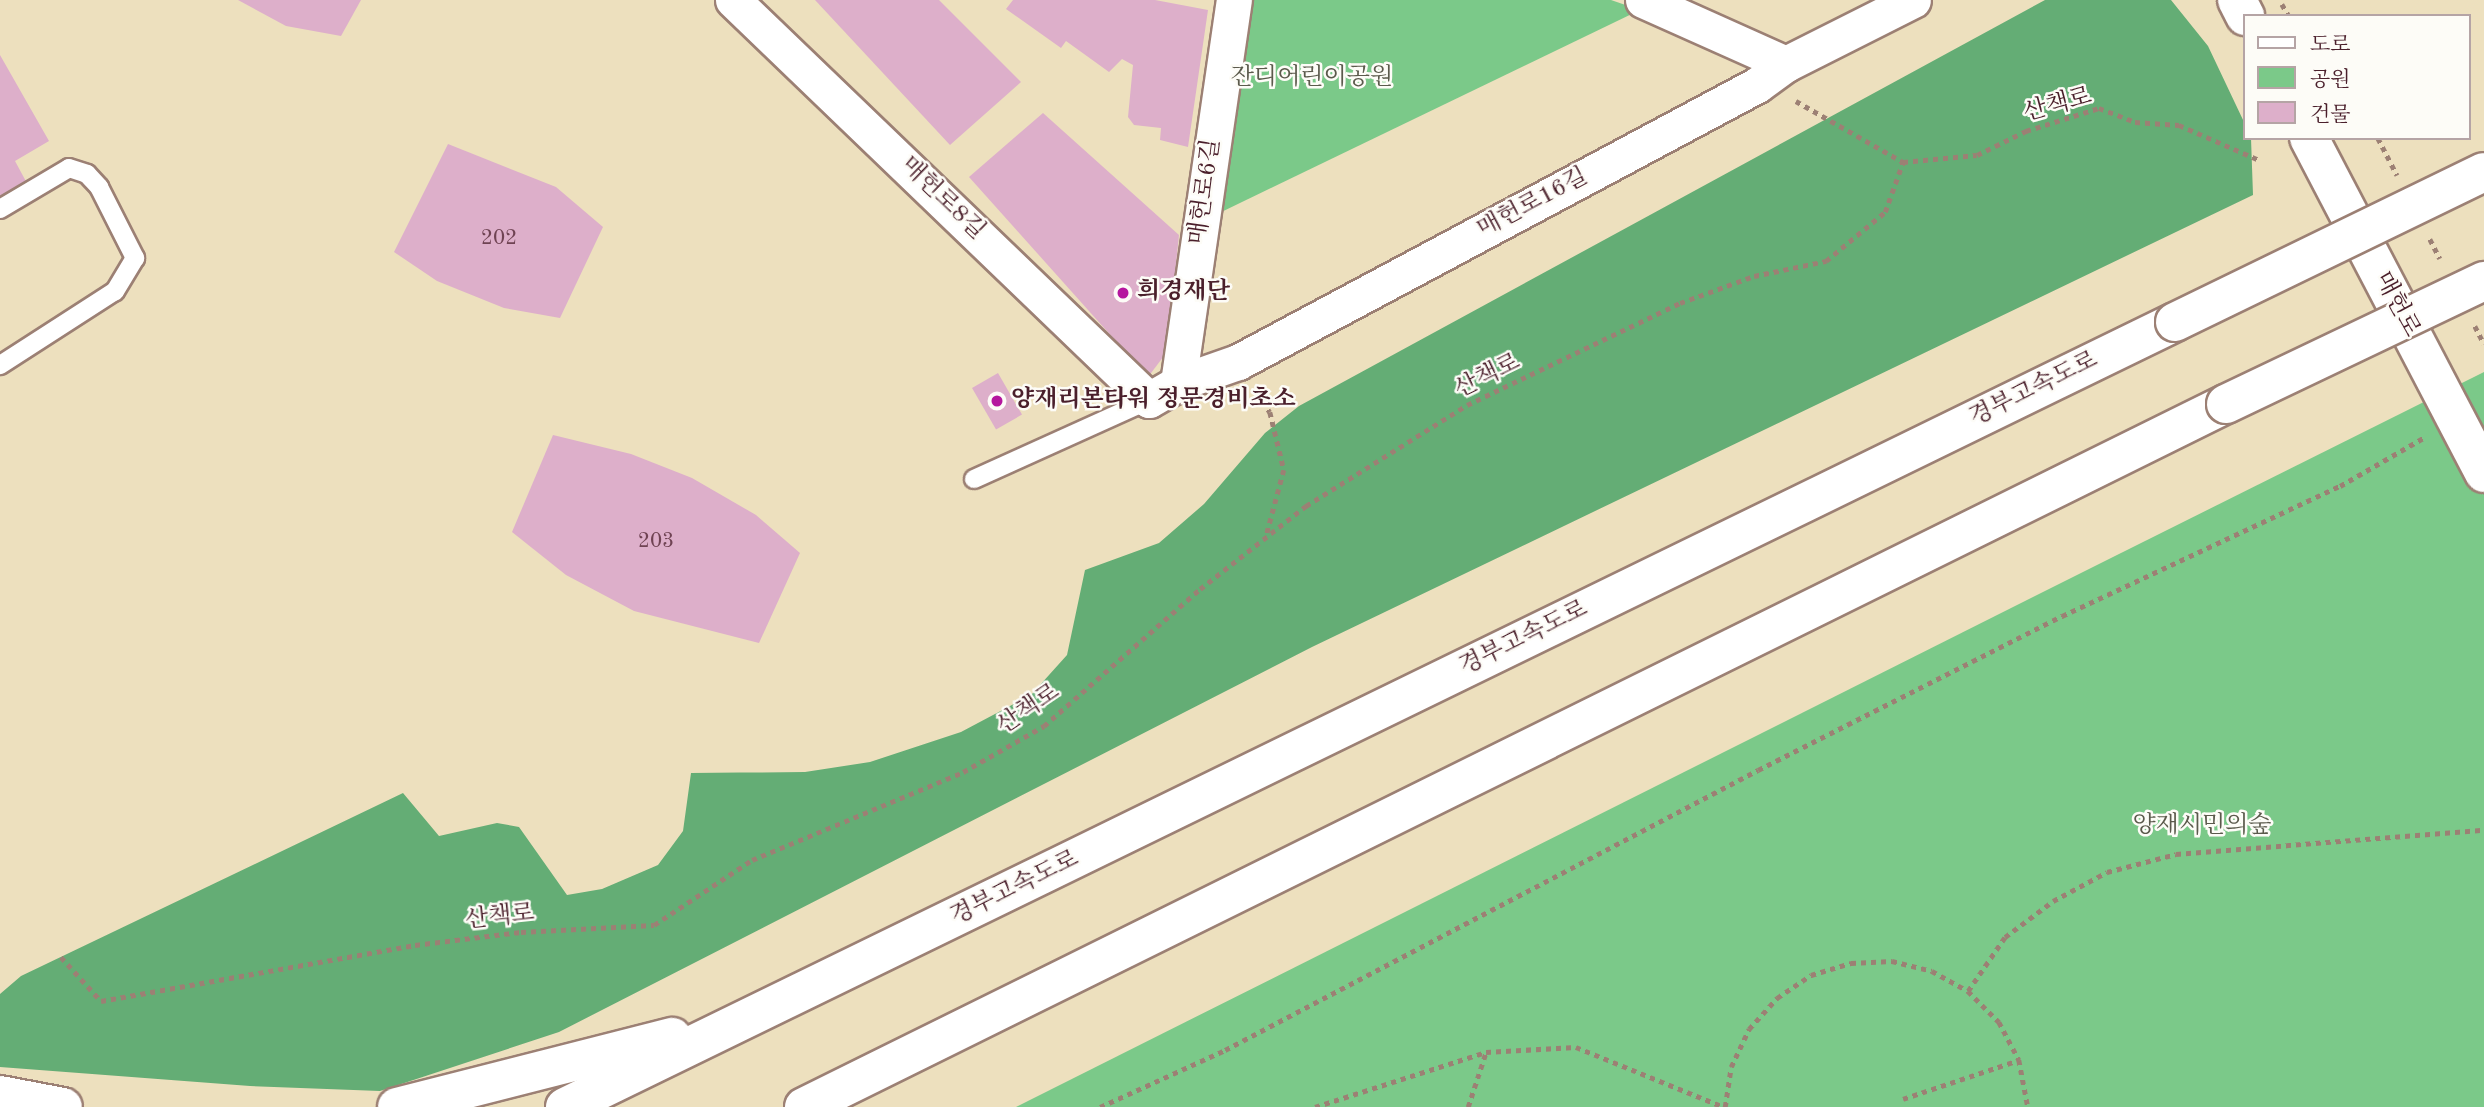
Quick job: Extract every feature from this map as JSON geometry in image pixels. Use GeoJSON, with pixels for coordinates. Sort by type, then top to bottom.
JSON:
{"type":"FeatureCollection","features":[{"type":"Feature","properties":{"kind":"main road","name":"매헌로"},"geometry":{"type":"LineString","coordinates":[[2310,140],[2484,473]]}},
{"type":"Feature","properties":{"kind":"main road","name":"경부고속도로"},"geometry":{"type":"LineString","coordinates":[[565,1107],[2484,172]]}},
{"type":"Feature","properties":{"kind":"main road"},"geometry":{"type":"LineString","coordinates":[[812,1104],[2226,404],[2484,281]]}},
{"type":"Feature","properties":{"kind":"main road"},"geometry":{"type":"LineString","coordinates":[[397,1107],[755,1016]]}},
{"type":"Feature","properties":{"kind":"main road"},"geometry":{"type":"LineString","coordinates":[[0,1095],[63,1107]]}},
{"type":"Feature","properties":{"kind":"street","name":"매헌로6길"},"geometry":{"type":"LineString","coordinates":[[1164,392],[1234,0]]}},
{"type":"Feature","properties":{"kind":"street"},"geometry":{"type":"LineString","coordinates":[[1643,0],[1786,64]]}},
{"type":"Feature","properties":{"kind":"street","name":"매헌로16길"},"geometry":{"type":"LineString","coordinates":[[1164,392],[1238,362],[1757,85],[1786,64],[1913,0]]}},
{"type":"Feature","properties":{"kind":"street","name":"매헌로8길"},"geometry":{"type":"LineString","coordinates":[[748,5],[1164,392]]}},
{"type":"Feature","properties":{"kind":"lane"},"geometry":{"type":"LineString","coordinates":[[0,209],[69,168],[88,174],[99,187],[135,258],[115,291],[0,365]]}},
{"type":"Feature","properties":{"kind":"lane"},"geometry":{"type":"LineString","coordinates":[[974,479],[1164,392]]}},
{"type":"Feature","properties":{"kind":"path"},"geometry":{"type":"LineString","coordinates":[[1757,85],[1789,96],[1903,162]]}},
{"type":"Feature","properties":{"kind":"path","name":"산책로"},"geometry":{"type":"LineString","coordinates":[[61,957],[101,1001],[415,945],[521,932],[654,925],[752,860],[963,772],[1044,726],[1200,589],[1306,506],[1467,405],[1680,303],[1755,276],[1826,261],[1885,212],[1903,162],[1978,155],[2026,131],[2099,108],[2135,122],[2179,125],[2259,160]]}},
{"type":"Feature","properties":{"kind":"path"},"geometry":{"type":"LineString","coordinates":[[1238,362],[1270,412],[1284,470],[1266,538]]}},
{"type":"Feature","properties":{"kind":"path"},"geometry":{"type":"LineString","coordinates":[[1100,1107],[1225,1050],[2050,622],[2340,486],[2456,420]]}},
{"type":"Feature","properties":{"kind":"path"},"geometry":{"type":"LineString","coordinates":[[1968,991],[2005,937],[2053,901],[2107,872],[2176,855],[2484,830]]}},
{"type":"Feature","properties":{"kind":"path"},"geometry":{"type":"LineString","coordinates":[[1315,1107],[1486,1052],[1576,1047],[1724,1107],[1731,1067],[1749,1029],[1777,998],[1811,975],[1851,963],[1892,961],[1932,971],[1968,991],[1998,1021],[2019,1060],[2028,1107]]}},
{"type":"Feature","properties":{"kind":"path"},"geometry":{"type":"LineString","coordinates":[[1468,1107],[1486,1052]]}},
{"type":"Feature","properties":{"kind":"path"},"geometry":{"type":"LineString","coordinates":[[1903,1099],[2019,1060]]}},
{"type":"Feature","properties":{"kind":"green space","name":"잔디어린이공원"},"geometry":{"type":"Polygon","coordinates":[[[1242,0],[1611,0],[1640,10],[1211,217],[1242,0]]]}},
{"type":"Feature","properties":{"kind":"green space"},"geometry":{"type":"Polygon","coordinates":[[[2045,0],[2171,0],[2208,46],[2242,118],[2242,140],[2251,140],[2253,195],[1312,647],[559,1032],[380,1091],[250,1086],[0,1067],[0,994],[21,976],[403,793],[439,836],[497,823],[519,827],[567,895],[602,889],[658,865],[683,831],[691,773],[805,772],[870,762],[961,732],[1031,695],[1067,655],[1085,570],[1159,543],[1204,504],[1265,433],[1299,406],[2045,0]]]}},
{"type":"Feature","properties":{"kind":"green space","name":"양재시민의숲"},"geometry":{"type":"Polygon","coordinates":[[[2484,372],[2484,1107],[1016,1107],[2111,558],[2484,372]]]}},
{"type":"Feature","properties":{"kind":"building"},"geometry":{"type":"Polygon","coordinates":[[[238,0],[361,0],[341,36],[286,26],[238,0]]]}},
{"type":"Feature","properties":{"kind":"building"},"geometry":{"type":"Polygon","coordinates":[[[815,0],[939,0],[1021,82],[950,145],[815,0]]]}},
{"type":"Feature","properties":{"kind":"building"},"geometry":{"type":"Polygon","coordinates":[[[1013,0],[1155,0],[1208,10],[1188,147],[1160,140],[1161,128],[1134,125],[1128,117],[1133,65],[1122,59],[1109,72],[1066,41],[1061,48],[1006,9],[1013,0]]]}},
{"type":"Feature","properties":{"kind":"building"},"geometry":{"type":"Polygon","coordinates":[[[0,55],[49,141],[15,161],[29,187],[0,203],[0,55]]]}},
{"type":"Feature","properties":{"kind":"building","name":"희경재단"},"geometry":{"type":"Polygon","coordinates":[[[1043,113],[1179,235],[1167,352],[1148,377],[969,177],[1043,113]]]}},
{"type":"Feature","properties":{"kind":"building"},"geometry":{"type":"Polygon","coordinates":[[[448,144],[556,187],[603,227],[560,318],[504,308],[437,281],[394,252],[448,144]]]}},
{"type":"Feature","properties":{"kind":"building","name":"양재리본타워 정문경비초소"},"geometry":{"type":"Polygon","coordinates":[[[998,373],[1022,415],[996,430],[972,388],[998,373]]]}},
{"type":"Feature","properties":{"kind":"building"},"geometry":{"type":"Polygon","coordinates":[[[553,435],[631,454],[692,478],[756,515],[800,553],[759,643],[634,611],[566,575],[512,532],[553,435]]]}},
{"type":"Feature","properties":{"kind":"place","name":"희경재단"},"geometry":{"type":"Point","coordinates":[1123,293]}},
{"type":"Feature","properties":{"kind":"place","name":"양재리본타워 정문경비초소"},"geometry":{"type":"Point","coordinates":[997,401]}}]}
